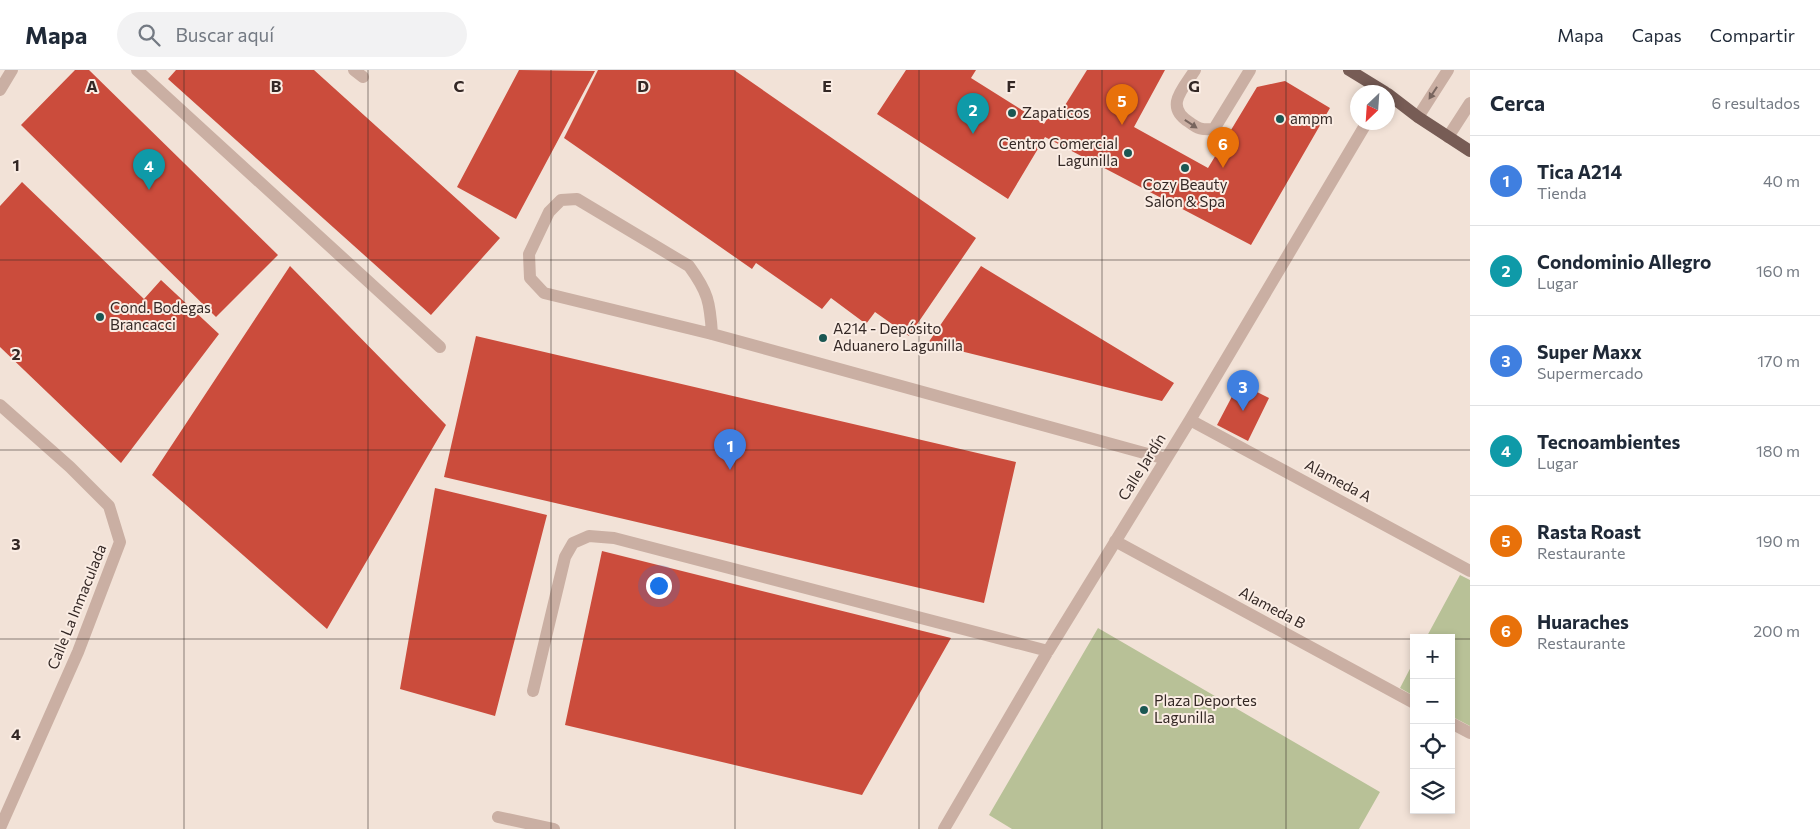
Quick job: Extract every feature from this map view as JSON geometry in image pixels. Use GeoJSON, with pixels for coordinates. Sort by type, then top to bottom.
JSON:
{"type":"FeatureCollection","features":[{"type":"Feature","properties":{"kind":"main road"},"geometry":{"type":"LineString","coordinates":[[1349,70],[1372,85]]}},
{"type":"Feature","properties":{"kind":"main road"},"geometry":{"type":"LineString","coordinates":[[1395,100],[1470,151]]}},
{"type":"Feature","properties":{"kind":"street"},"geometry":{"type":"LineString","coordinates":[[0,90],[12,70]]}},
{"type":"Feature","properties":{"kind":"street"},"geometry":{"type":"LineString","coordinates":[[137,70],[440,347]]}},
{"type":"Feature","properties":{"kind":"street"},"geometry":{"type":"LineString","coordinates":[[1195,70],[1176,99],[1176,109],[1180,116],[1200,130],[1214,129],[1250,70]]}},
{"type":"Feature","properties":{"kind":"street"},"geometry":{"type":"LineString","coordinates":[[1418,117],[1448,70]]}},
{"type":"Feature","properties":{"kind":"street"},"geometry":{"type":"LineString","coordinates":[[1448,137],[1470,103]]}},
{"type":"Feature","properties":{"kind":"street","name":"Calle Jardín"},"geometry":{"type":"LineString","coordinates":[[944,829],[1048,651],[1190,420],[1362,130]]}},
{"type":"Feature","properties":{"kind":"street"},"geometry":{"type":"LineString","coordinates":[[712,334],[710,305],[701,283],[689,266],[577,199],[561,200],[549,212],[529,254],[530,278],[544,293],[712,334],[1166,459]]}},
{"type":"Feature","properties":{"kind":"street","name":"Calle La Inmaculada"},"geometry":{"type":"LineString","coordinates":[[0,405],[70,467],[110,506],[120,542],[78,652],[0,828]]}},
{"type":"Feature","properties":{"kind":"street","name":"Alameda A"},"geometry":{"type":"LineString","coordinates":[[1190,420],[1470,571]]}},
{"type":"Feature","properties":{"kind":"street"},"geometry":{"type":"LineString","coordinates":[[533,691],[565,557],[573,543],[588,536],[614,538],[1048,651]]}},
{"type":"Feature","properties":{"kind":"street","name":"Alameda B"},"geometry":{"type":"LineString","coordinates":[[1115,541],[1410,701]]}},
{"type":"Feature","properties":{"kind":"street"},"geometry":{"type":"LineString","coordinates":[[1453,724],[1470,733]]}},
{"type":"Feature","properties":{"kind":"street"},"geometry":{"type":"LineString","coordinates":[[498,817],[554,829]]}},
{"type":"Feature","properties":{"kind":"green space"},"geometry":{"type":"Polygon","coordinates":[[[1460,575],[1470,580],[1470,726],[1455,718],[1455,634],[1428,634],[1460,575]]]}},
{"type":"Feature","properties":{"kind":"green space","name":"Plaza Deportes Lagunilla"},"geometry":{"type":"Polygon","coordinates":[[[1098,628],[1380,792],[1359,829],[1012,829],[989,815],[1098,628]]]}},
{"type":"Feature","properties":{"kind":"green space"},"geometry":{"type":"Polygon","coordinates":[[[1410,669],[1410,694],[1400,688],[1410,669]]]}},
{"type":"Feature","properties":{"kind":"building"},"geometry":{"type":"Polygon","coordinates":[[[75,70],[89,70],[278,255],[216,317],[21,125],[75,70]]]}},
{"type":"Feature","properties":{"kind":"building"},"geometry":{"type":"Polygon","coordinates":[[[176,70],[314,70],[500,238],[431,315],[168,79],[176,70]]]}},
{"type":"Feature","properties":{"kind":"building"},"geometry":{"type":"Polygon","coordinates":[[[519,70],[595,71],[516,219],[457,187],[519,70]]]}},
{"type":"Feature","properties":{"kind":"building"},"geometry":{"type":"Polygon","coordinates":[[[598,70],[734,70],[976,238],[909,336],[875,312],[866,324],[831,298],[822,309],[756,263],[752,269],[564,138],[598,70]]]}},
{"type":"Feature","properties":{"kind":"building","name":"Centro Comercial Lagunilla"},"geometry":{"type":"Polygon","coordinates":[[[906,70],[976,70],[971,78],[1044,124],[1050,114],[1057,118],[1087,70],[1165,70],[1134,127],[1208,168],[1257,87],[1285,81],[1330,108],[1251,245],[1045,137],[1008,199],[877,114],[906,70]]]}},
{"type":"Feature","properties":{"kind":"building","name":"Cond. Bodegas Brancacci"},"geometry":{"type":"Polygon","coordinates":[[[22,182],[144,299],[161,280],[219,334],[121,463],[0,347],[0,206],[22,182]]]}},
{"type":"Feature","properties":{"kind":"building"},"geometry":{"type":"Polygon","coordinates":[[[290,266],[446,425],[327,629],[152,475],[290,266]]]}},
{"type":"Feature","properties":{"kind":"building"},"geometry":{"type":"Polygon","coordinates":[[[981,266],[1174,383],[1162,401],[928,343],[981,266]]]}},
{"type":"Feature","properties":{"kind":"building"},"geometry":{"type":"Polygon","coordinates":[[[476,336],[1016,462],[984,603],[444,477],[476,336]]]}},
{"type":"Feature","properties":{"kind":"building"},"geometry":{"type":"Polygon","coordinates":[[[1239,383],[1269,398],[1248,441],[1217,425],[1239,383]]]}},
{"type":"Feature","properties":{"kind":"building"},"geometry":{"type":"Polygon","coordinates":[[[435,488],[547,515],[495,716],[400,689],[435,488]]]}},
{"type":"Feature","properties":{"kind":"building"},"geometry":{"type":"Polygon","coordinates":[[[602,551],[951,638],[862,795],[565,725],[602,551]]]}},
{"type":"Feature","properties":{"kind":"place","name":"Zapaticos"},"geometry":{"type":"Point","coordinates":[1012,113]}},
{"type":"Feature","properties":{"kind":"place","name":"ampm"},"geometry":{"type":"Point","coordinates":[1280,119]}},
{"type":"Feature","properties":{"kind":"place","name":"Rasta Roast"},"geometry":{"type":"Point","coordinates":[1122,125]}},
{"type":"Feature","properties":{"kind":"place","name":"Condominio Allegro"},"geometry":{"type":"Point","coordinates":[973,134]}},
{"type":"Feature","properties":{"kind":"place","name":"Centro Comercial Lagunilla"},"geometry":{"type":"Point","coordinates":[1128,153]}},
{"type":"Feature","properties":{"kind":"place","name":"Cozy Beauty Salon & Spa"},"geometry":{"type":"Point","coordinates":[1185,168]}},
{"type":"Feature","properties":{"kind":"place","name":"Huaraches"},"geometry":{"type":"Point","coordinates":[1223,168]}},
{"type":"Feature","properties":{"kind":"place","name":"Tecnoambientes"},"geometry":{"type":"Point","coordinates":[149,190]}},
{"type":"Feature","properties":{"kind":"place","name":"Cond. Bodegas Brancacci"},"geometry":{"type":"Point","coordinates":[100,317]}},
{"type":"Feature","properties":{"kind":"place","name":"A214 - Depósito Aduanero Lagunilla"},"geometry":{"type":"Point","coordinates":[823,338]}},
{"type":"Feature","properties":{"kind":"place","name":"Super Maxx"},"geometry":{"type":"Point","coordinates":[1243,411]}},
{"type":"Feature","properties":{"kind":"place","name":"Tica A214"},"geometry":{"type":"Point","coordinates":[730,470]}},
{"type":"Feature","properties":{"kind":"place","name":"Plaza Deportes Lagunilla"},"geometry":{"type":"Point","coordinates":[1144,710]}}]}
